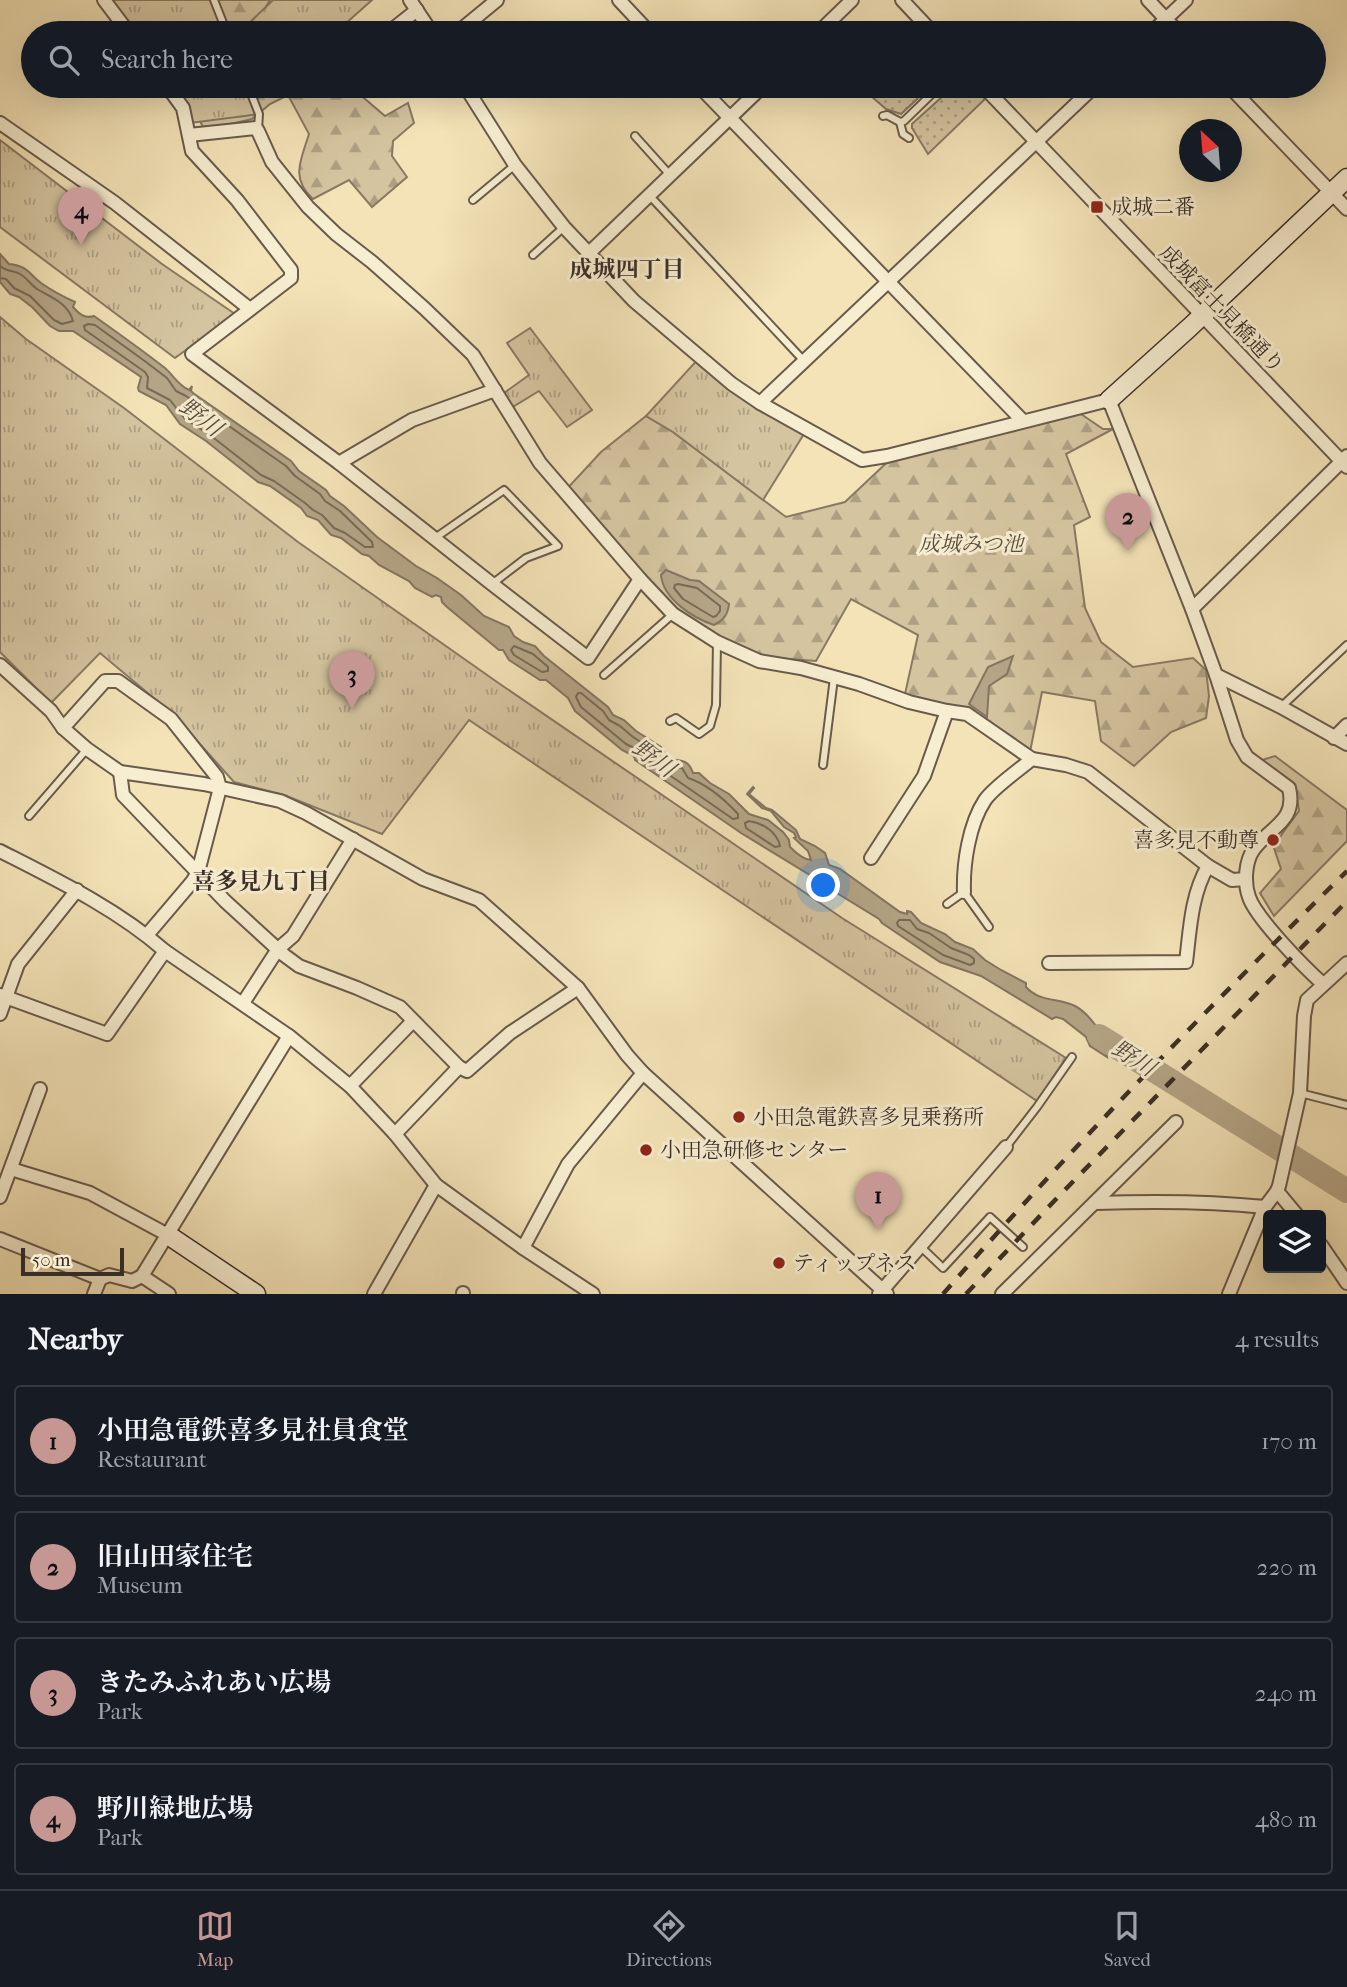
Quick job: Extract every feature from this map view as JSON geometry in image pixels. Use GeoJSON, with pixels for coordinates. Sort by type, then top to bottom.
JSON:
{"type":"FeatureCollection","features":[{"type":"Feature","properties":{"kind":"street"},"geometry":{"type":"LineString","coordinates":[[104,0],[120,21]]}},
{"type":"Feature","properties":{"kind":"street"},"geometry":{"type":"LineString","coordinates":[[472,21],[498,0]]}},
{"type":"Feature","properties":{"kind":"street"},"geometry":{"type":"LineString","coordinates":[[619,0],[639,21]]}},
{"type":"Feature","properties":{"kind":"street"},"geometry":{"type":"LineString","coordinates":[[830,21],[852,0]]}},
{"type":"Feature","properties":{"kind":"street"},"geometry":{"type":"LineString","coordinates":[[902,0],[922,21]]}},
{"type":"Feature","properties":{"kind":"street"},"geometry":{"type":"LineString","coordinates":[[1148,0],[1166,19],[1186,0]]}},
{"type":"Feature","properties":{"kind":"street"},"geometry":{"type":"LineString","coordinates":[[399,21],[413,5],[424,21]]}},
{"type":"Feature","properties":{"kind":"street"},"geometry":{"type":"LineString","coordinates":[[176,98],[183,108],[192,151],[237,200],[290,270],[291,278],[192,354],[339,463],[588,657],[640,579]]}},
{"type":"Feature","properties":{"kind":"street"},"geometry":{"type":"LineString","coordinates":[[473,98],[515,165],[564,227],[634,301],[732,384],[862,460],[1109,400],[1203,316],[1347,178]]}},
{"type":"Feature","properties":{"kind":"street"},"geometry":{"type":"LineString","coordinates":[[710,98],[1022,420]]}},
{"type":"Feature","properties":{"kind":"street"},"geometry":{"type":"LineString","coordinates":[[589,253],[750,98]]}},
{"type":"Feature","properties":{"kind":"street","name":"成城富士見橋通り"},"geometry":{"type":"LineString","coordinates":[[995,98],[1345,461]]}},
{"type":"Feature","properties":{"kind":"street"},"geometry":{"type":"LineString","coordinates":[[761,403],[1082,98]]}},
{"type":"Feature","properties":{"kind":"street"},"geometry":{"type":"LineString","coordinates":[[1240,98],[1347,209]]}},
{"type":"Feature","properties":{"kind":"street"},"geometry":{"type":"LineString","coordinates":[[0,123],[115,203],[250,309]]}},
{"type":"Feature","properties":{"kind":"street"},"geometry":{"type":"LineString","coordinates":[[189,135],[256,128],[272,162],[308,207],[425,308],[472,355],[540,463],[673,614],[717,642],[759,661],[801,667],[909,702],[967,714],[1031,759],[1088,772],[1208,866],[1232,880],[1246,879]]}},
{"type":"Feature","properties":{"kind":"street"},"geometry":{"type":"LineString","coordinates":[[339,463],[412,420],[495,390]]}},
{"type":"Feature","properties":{"kind":"street"},"geometry":{"type":"LineString","coordinates":[[1109,400],[1192,609],[1237,740],[1247,757],[1289,788],[1292,801],[1288,814],[1252,851],[1246,879],[1249,898],[1259,914],[1305,968],[1323,984]]}},
{"type":"Feature","properties":{"kind":"street"},"geometry":{"type":"LineString","coordinates":[[1192,609],[1345,461]]}},
{"type":"Feature","properties":{"kind":"street"},"geometry":{"type":"LineString","coordinates":[[0,665],[87,749],[120,772],[168,778],[280,801],[422,879],[479,900],[578,988],[643,1073],[883,1293],[1006,1147]]}},
{"type":"Feature","properties":{"kind":"street"},"geometry":{"type":"LineString","coordinates":[[1216,675],[1282,707],[1347,744]]}},
{"type":"Feature","properties":{"kind":"street"},"geometry":{"type":"LineString","coordinates":[[63,727],[105,681],[118,681],[171,719],[217,777],[220,788],[198,872],[147,935]]}},
{"type":"Feature","properties":{"kind":"street"},"geometry":{"type":"LineString","coordinates":[[871,858],[924,776],[947,711]]}},
{"type":"Feature","properties":{"kind":"street"},"geometry":{"type":"LineString","coordinates":[[1334,738],[1347,725]]}},
{"type":"Feature","properties":{"kind":"street"},"geometry":{"type":"LineString","coordinates":[[964,892],[963,873],[972,830],[986,799],[1031,759]]}},
{"type":"Feature","properties":{"kind":"street"},"geometry":{"type":"LineString","coordinates":[[120,772],[123,795],[225,901],[278,949],[299,966],[400,1007],[459,1067],[467,1071],[510,1033],[578,988]]}},
{"type":"Feature","properties":{"kind":"street"},"geometry":{"type":"LineString","coordinates":[[243,1003],[278,949],[293,936],[353,839]]}},
{"type":"Feature","properties":{"kind":"street"},"geometry":{"type":"LineString","coordinates":[[0,851],[77,890],[147,935],[165,951],[289,1037],[350,1086],[395,1134],[436,1185],[523,1248],[593,1294]]}},
{"type":"Feature","properties":{"kind":"street"},"geometry":{"type":"LineString","coordinates":[[1049,963],[1186,962],[1192,913],[1200,879],[1208,866]]}},
{"type":"Feature","properties":{"kind":"street"},"geometry":{"type":"LineString","coordinates":[[0,1014],[3,996],[18,964],[77,890]]}},
{"type":"Feature","properties":{"kind":"street"},"geometry":{"type":"LineString","coordinates":[[3,996],[107,1034],[165,951]]}},
{"type":"Feature","properties":{"kind":"street"},"geometry":{"type":"LineString","coordinates":[[1229,1294],[1265,1207],[1278,1189],[1300,1093],[1307,1000],[1347,963]]}},
{"type":"Feature","properties":{"kind":"street"},"geometry":{"type":"LineString","coordinates":[[350,1086],[414,1021]]}},
{"type":"Feature","properties":{"kind":"street"},"geometry":{"type":"LineString","coordinates":[[94,1294],[100,1279],[109,1275],[132,1281],[142,1276],[289,1037]]}},
{"type":"Feature","properties":{"kind":"street"},"geometry":{"type":"LineString","coordinates":[[395,1134],[459,1067]]}},
{"type":"Feature","properties":{"kind":"street"},"geometry":{"type":"LineString","coordinates":[[523,1248],[568,1164],[643,1073]]}},
{"type":"Feature","properties":{"kind":"street"},"geometry":{"type":"LineString","coordinates":[[0,1197],[40,1089]]}},
{"type":"Feature","properties":{"kind":"street"},"geometry":{"type":"LineString","coordinates":[[1002,1294],[1176,1122]]}},
{"type":"Feature","properties":{"kind":"street"},"geometry":{"type":"LineString","coordinates":[[11,1169],[90,1194],[168,1235],[256,1294]]}},
{"type":"Feature","properties":{"kind":"street"},"geometry":{"type":"LineString","coordinates":[[374,1294],[436,1185]]}},
{"type":"Feature","properties":{"kind":"street"},"geometry":{"type":"LineString","coordinates":[[1278,1189],[1293,1210]]}},
{"type":"Feature","properties":{"kind":"street"},"geometry":{"type":"LineString","coordinates":[[1096,1203],[1194,1201],[1265,1207]]}},
{"type":"Feature","properties":{"kind":"street"},"geometry":{"type":"LineString","coordinates":[[0,1239],[100,1279]]}},
{"type":"Feature","properties":{"kind":"street"},"geometry":{"type":"LineString","coordinates":[[1326,1252],[1347,1283]]}},
{"type":"Feature","properties":{"kind":"street"},"geometry":{"type":"LineString","coordinates":[[142,1276],[169,1294]]}},
{"type":"Feature","properties":{"kind":"lane"},"geometry":{"type":"LineString","coordinates":[[214,0],[222,21]]}},
{"type":"Feature","properties":{"kind":"lane"},"geometry":{"type":"LineString","coordinates":[[253,98],[259,114],[258,131]]}},
{"type":"Feature","properties":{"kind":"lane"},"geometry":{"type":"LineString","coordinates":[[883,116],[904,121],[928,98]]}},
{"type":"Feature","properties":{"kind":"lane"},"geometry":{"type":"LineString","coordinates":[[900,122],[904,134],[909,138]]}},
{"type":"Feature","properties":{"kind":"lane"},"geometry":{"type":"LineString","coordinates":[[635,136],[670,175]]}},
{"type":"Feature","properties":{"kind":"lane"},"geometry":{"type":"LineString","coordinates":[[473,200],[515,165]]}},
{"type":"Feature","properties":{"kind":"lane"},"geometry":{"type":"LineString","coordinates":[[649,195],[804,361]]}},
{"type":"Feature","properties":{"kind":"lane"},"geometry":{"type":"LineString","coordinates":[[533,255],[564,227]]}},
{"type":"Feature","properties":{"kind":"lane"},"geometry":{"type":"LineString","coordinates":[[435,538],[504,490],[558,545],[526,558],[492,584]]}},
{"type":"Feature","properties":{"kind":"lane"},"geometry":{"type":"LineString","coordinates":[[604,675],[673,614]]}},
{"type":"Feature","properties":{"kind":"lane"},"geometry":{"type":"LineString","coordinates":[[670,721],[676,718],[699,734],[710,726],[716,705],[717,642]]}},
{"type":"Feature","properties":{"kind":"lane"},"geometry":{"type":"LineString","coordinates":[[1282,707],[1347,645]]}},
{"type":"Feature","properties":{"kind":"lane"},"geometry":{"type":"LineString","coordinates":[[823,765],[834,676]]}},
{"type":"Feature","properties":{"kind":"lane"},"geometry":{"type":"LineString","coordinates":[[29,816],[87,749]]}},
{"type":"Feature","properties":{"kind":"lane"},"geometry":{"type":"LineString","coordinates":[[947,904],[964,892],[989,927]]}},
{"type":"Feature","properties":{"kind":"lane"},"geometry":{"type":"LineString","coordinates":[[1006,1147],[1072,1057]]}},
{"type":"Feature","properties":{"kind":"lane"},"geometry":{"type":"LineString","coordinates":[[1300,1093],[1347,1105]]}},
{"type":"Feature","properties":{"kind":"lane"},"geometry":{"type":"LineString","coordinates":[[920,1247],[943,1268],[990,1217],[1023,1247]]}},
{"type":"Feature","properties":{"kind":"green space"},"geometry":{"type":"Polygon","coordinates":[[[107,0],[214,0],[222,21],[122,21],[107,0]]]}},
{"type":"Feature","properties":{"kind":"green space"},"geometry":{"type":"Polygon","coordinates":[[[112,0],[270,0],[263,12],[290,21],[127,21],[112,0]]]}},
{"type":"Feature","properties":{"kind":"green space"},"geometry":{"type":"Polygon","coordinates":[[[273,0],[372,0],[348,21],[251,21],[273,0]]]}},
{"type":"Feature","properties":{"kind":"green space"},"geometry":{"type":"Polygon","coordinates":[[[175,98],[253,98],[259,114],[190,123],[175,98]]]}},
{"type":"Feature","properties":{"kind":"green space"},"geometry":{"type":"Polygon","coordinates":[[[187,98],[282,98],[252,119],[205,130],[187,98]]]}},
{"type":"Feature","properties":{"kind":"green space"},"geometry":{"type":"Polygon","coordinates":[[[290,98],[364,98],[385,116],[408,103],[414,123],[393,141],[392,156],[407,177],[372,207],[349,180],[313,199],[302,184],[299,168],[309,134],[290,98]]]}},
{"type":"Feature","properties":{"kind":"green space"},"geometry":{"type":"Polygon","coordinates":[[[873,98],[918,98],[901,114],[886,109],[873,98]]]}},
{"type":"Feature","properties":{"kind":"green space"},"geometry":{"type":"Polygon","coordinates":[[[941,98],[985,99],[928,154],[912,124],[941,98]]]}},
{"type":"Feature","properties":{"kind":"green space"},"geometry":{"type":"Polygon","coordinates":[[[0,140],[162,264],[235,314],[175,358],[0,227],[0,140]]]}},
{"type":"Feature","properties":{"kind":"green space"},"geometry":{"type":"Polygon","coordinates":[[[0,317],[298,542],[497,682],[842,918],[1066,1058],[1037,1101],[469,720],[382,834],[284,795],[234,782],[174,715],[100,653],[51,703],[0,652],[0,317]]]}},
{"type":"Feature","properties":{"kind":"green space"},"geometry":{"type":"Polygon","coordinates":[[[530,328],[592,410],[567,427],[539,391],[511,408],[504,393],[529,375],[507,343],[530,328]]]}},
{"type":"Feature","properties":{"kind":"green space"},"geometry":{"type":"Polygon","coordinates":[[[700,357],[807,429],[763,500],[673,432],[646,416],[700,357]]]}},
{"type":"Feature","properties":{"kind":"green space","name":"成城みつ池"},"geometry":{"type":"Polygon","coordinates":[[[1078,412],[1103,429],[1113,429],[1066,454],[1090,517],[1074,525],[1085,608],[1101,642],[1133,667],[1193,658],[1206,670],[1209,696],[1206,718],[1171,732],[1134,766],[1101,741],[1095,701],[1042,692],[1030,752],[931,702],[905,694],[918,635],[851,599],[816,661],[750,656],[673,618],[563,493],[601,452],[646,416],[673,432],[786,517],[845,502],[896,454],[1078,412]]]}},
{"type":"Feature","properties":{"kind":"green space"},"geometry":{"type":"Polygon","coordinates":[[[1275,756],[1347,810],[1347,841],[1274,916],[1260,893],[1281,869],[1274,848],[1299,811],[1296,790],[1262,760],[1275,756]]]}},
{"type":"Feature","properties":{"kind":"water"},"geometry":{"type":"Polygon","coordinates":[[[0,254],[9,264],[24,268],[45,286],[75,302],[73,307],[80,314],[94,316],[165,368],[185,388],[189,390],[192,386],[193,393],[291,461],[299,471],[326,490],[377,537],[461,595],[484,616],[509,627],[514,636],[535,646],[608,707],[613,715],[661,747],[668,758],[683,761],[693,773],[699,773],[729,794],[749,814],[768,820],[783,832],[790,847],[799,855],[811,860],[808,851],[794,838],[794,833],[784,827],[771,811],[762,808],[747,794],[753,787],[749,794],[796,830],[800,839],[825,853],[829,865],[840,869],[900,912],[911,912],[921,923],[973,949],[985,960],[1026,983],[1031,992],[1080,1009],[1103,1033],[1131,1048],[1123,1056],[1111,1046],[1106,1051],[1107,1057],[1090,1046],[1086,1037],[1063,1019],[1052,1019],[981,976],[940,962],[832,890],[828,884],[741,833],[635,760],[634,756],[622,750],[575,711],[568,698],[546,680],[540,680],[509,660],[503,650],[499,650],[447,607],[441,597],[432,597],[415,588],[409,581],[379,565],[341,538],[331,535],[318,520],[307,516],[301,508],[270,486],[258,482],[180,424],[166,405],[139,391],[141,377],[73,331],[59,331],[50,326],[32,307],[10,294],[0,282],[0,254]]]}},
{"type":"Feature","properties":{"kind":"water"},"geometry":{"type":"Polygon","coordinates":[[[666,570],[699,581],[729,604],[725,616],[714,625],[697,618],[680,606],[663,584],[661,575],[666,570]]]}},
{"type":"Feature","properties":{"kind":"water"},"geometry":{"type":"Polygon","coordinates":[[[1013,656],[1007,674],[989,686],[987,717],[969,704],[988,667],[1013,656]]]}},
{"type":"Feature","properties":{"kind":"waterway","name":"野川"},"geometry":{"type":"LineString","coordinates":[[1099,1036],[1347,1191]]}},
{"type":"Feature","properties":{"kind":"railway"},"geometry":{"type":"LineString","coordinates":[[943,1294],[1141,1079],[1347,871]]}},
{"type":"Feature","properties":{"kind":"railway"},"geometry":{"type":"LineString","coordinates":[[966,1294],[1347,901]]}},
{"type":"Feature","properties":{"kind":"place","name":"成城二番"},"geometry":{"type":"Point","coordinates":[1097,207]}},
{"type":"Feature","properties":{"kind":"place","name":"野川緑地広場"},"geometry":{"type":"Point","coordinates":[81,245]}},
{"type":"Feature","properties":{"kind":"place","name":"旧山田家住宅"},"geometry":{"type":"Point","coordinates":[1128,551]}},
{"type":"Feature","properties":{"kind":"place","name":"きたみふれあい広場"},"geometry":{"type":"Point","coordinates":[352,709]}},
{"type":"Feature","properties":{"kind":"place","name":"喜多見不動尊"},"geometry":{"type":"Point","coordinates":[1273,840]}},
{"type":"Feature","properties":{"kind":"place","name":"小田急電鉄喜多見乗務所"},"geometry":{"type":"Point","coordinates":[739,1117]}},
{"type":"Feature","properties":{"kind":"place","name":"小田急研修センター"},"geometry":{"type":"Point","coordinates":[646,1150]}},
{"type":"Feature","properties":{"kind":"place","name":"小田急電鉄喜多見社員食堂"},"geometry":{"type":"Point","coordinates":[878,1230]}},
{"type":"Feature","properties":{"kind":"place","name":"ティップネス"},"geometry":{"type":"Point","coordinates":[779,1263]}},
{"type":"Feature","properties":{"kind":"district","name":"成城四丁目"},"geometry":{"type":"Point","coordinates":[627,269]}},
{"type":"Feature","properties":{"kind":"district","name":"喜多見九丁目"},"geometry":{"type":"Point","coordinates":[261,881]}}]}
